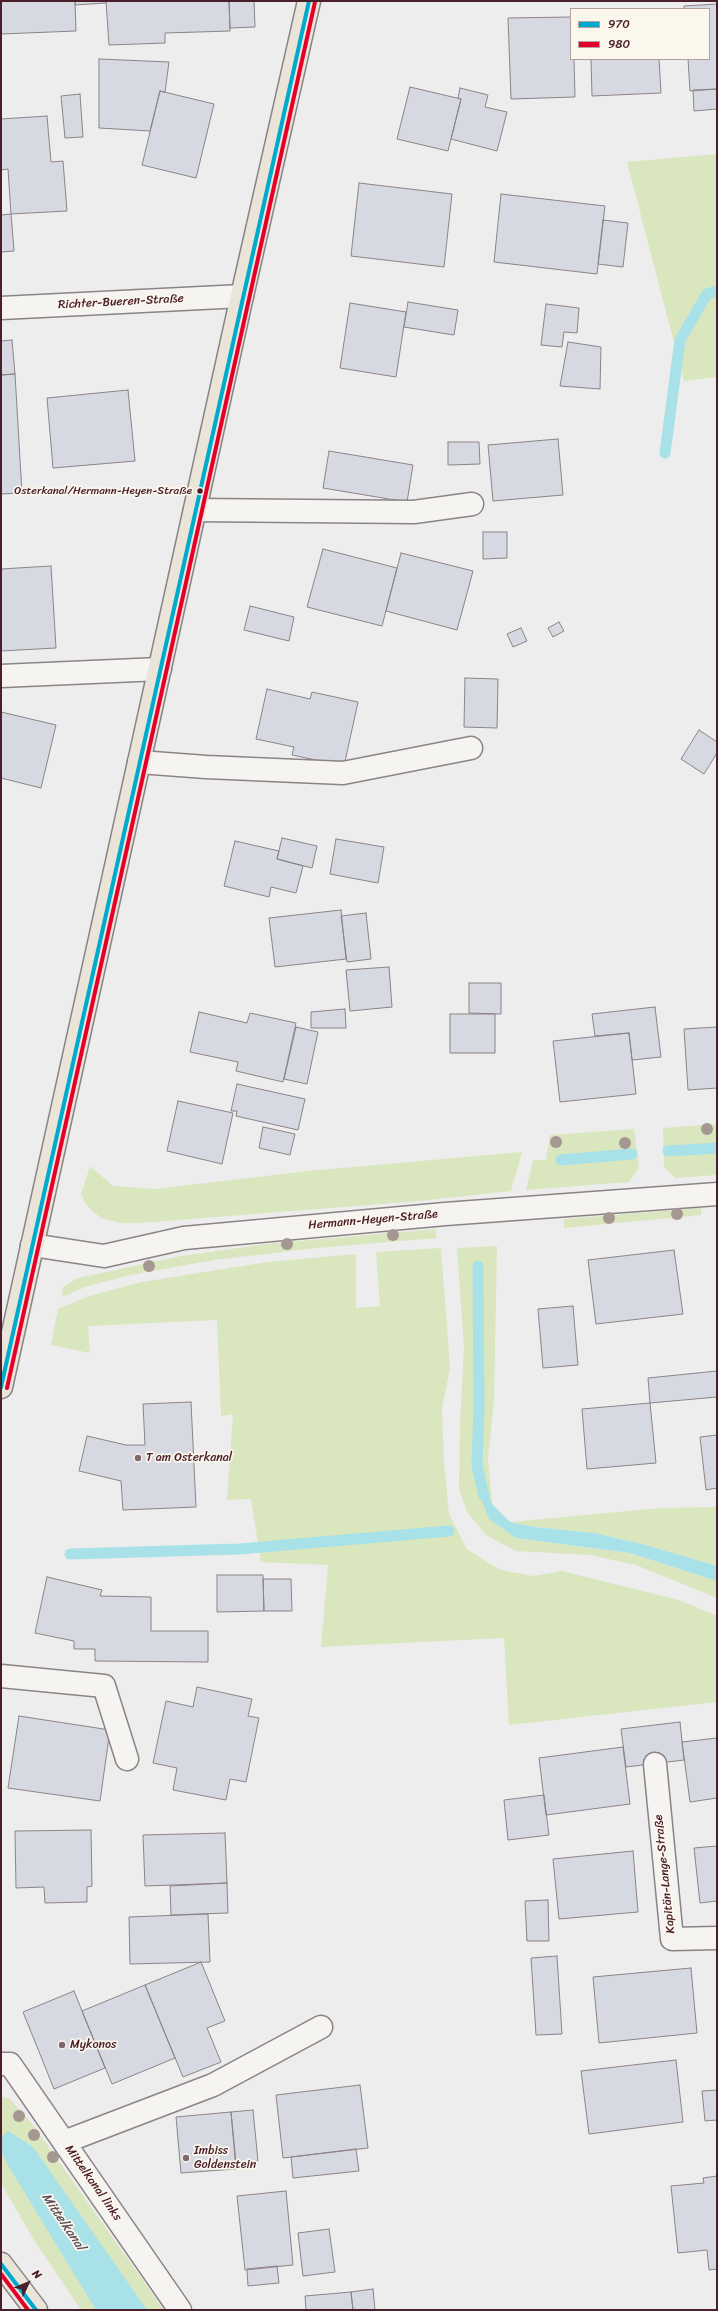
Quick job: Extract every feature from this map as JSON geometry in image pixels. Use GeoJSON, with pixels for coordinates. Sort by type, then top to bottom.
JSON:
{"type":"FeatureCollection","features":[{"type":"Feature","properties":{"kind":"main road"},"geometry":{"type":"LineString","coordinates":[[1,1387],[6,1339],[32,1245],[242,296],[309,1]]}},
{"type":"Feature","properties":{"kind":"main road"},"geometry":{"type":"LineString","coordinates":[[1,2264],[36,2310]]}},
{"type":"Feature","properties":{"kind":"street","name":"Richter-Bueren-Straße"},"geometry":{"type":"LineString","coordinates":[[1,308],[242,296]]}},
{"type":"Feature","properties":{"kind":"street"},"geometry":{"type":"LineString","coordinates":[[195,510],[414,512],[472,504]]}},
{"type":"Feature","properties":{"kind":"street"},"geometry":{"type":"LineString","coordinates":[[1,676],[160,669]]}},
{"type":"Feature","properties":{"kind":"street"},"geometry":{"type":"LineString","coordinates":[[139,762],[206,767],[343,773],[471,748]]}},
{"type":"Feature","properties":{"kind":"street","name":"Hermann-Heyen-Straße"},"geometry":{"type":"LineString","coordinates":[[32,1245],[104,1256],[184,1238],[445,1214],[717,1194]]}},
{"type":"Feature","properties":{"kind":"street"},"geometry":{"type":"LineString","coordinates":[[1,1676],[104,1686],[127,1759]]}},
{"type":"Feature","properties":{"kind":"street","name":"Kapitän-Lange-Straße"},"geometry":{"type":"LineString","coordinates":[[655,1764],[672,1940],[717,1938]]}},
{"type":"Feature","properties":{"kind":"street"},"geometry":{"type":"LineString","coordinates":[[64,2142],[213,2085],[321,2027]]}},
{"type":"Feature","properties":{"kind":"street","name":"Mittelkanal links"},"geometry":{"type":"LineString","coordinates":[[1,2064],[10,2064],[180,2310]]}},
{"type":"Feature","properties":{"kind":"green space"},"geometry":{"type":"Polygon","coordinates":[[[717,154],[717,377],[684,381],[627,162],[717,154]]]}},
{"type":"Feature","properties":{"kind":"green space"},"geometry":{"type":"Polygon","coordinates":[[[717,1124],[717,1175],[675,1178],[664,1167],[663,1128],[717,1124]]]}},
{"type":"Feature","properties":{"kind":"green space"},"geometry":{"type":"Polygon","coordinates":[[[634,1129],[639,1168],[629,1182],[526,1190],[533,1160],[546,1160],[550,1135],[634,1129]]]}},
{"type":"Feature","properties":{"kind":"green space"},"geometry":{"type":"Polygon","coordinates":[[[522,1152],[511,1191],[420,1201],[140,1223],[121,1223],[101,1218],[88,1207],[81,1195],[90,1166],[113,1186],[155,1189],[308,1171],[522,1152]]]}},
{"type":"Feature","properties":{"kind":"green space"},"geometry":{"type":"Polygon","coordinates":[[[701,1208],[701,1215],[564,1228],[564,1219],[701,1208]]]}},
{"type":"Feature","properties":{"kind":"green space"},"geometry":{"type":"Polygon","coordinates":[[[435,1229],[437,1238],[317,1248],[214,1260],[131,1275],[88,1286],[62,1297],[63,1287],[78,1278],[181,1256],[267,1244],[435,1229]]]}},
{"type":"Feature","properties":{"kind":"green space"},"geometry":{"type":"Polygon","coordinates":[[[497,1246],[494,1400],[488,1459],[492,1504],[510,1522],[516,1538],[630,1553],[717,1581],[717,1598],[636,1565],[590,1555],[516,1551],[486,1535],[467,1512],[459,1489],[460,1423],[464,1348],[457,1248],[497,1246]]]}},
{"type":"Feature","properties":{"kind":"green space"},"geometry":{"type":"Polygon","coordinates":[[[441,1248],[450,1367],[442,1410],[444,1461],[449,1514],[467,1549],[500,1570],[533,1576],[562,1571],[679,1600],[717,1616],[717,1702],[509,1725],[504,1638],[321,1647],[328,1565],[261,1562],[251,1499],[227,1500],[233,1414],[221,1416],[217,1320],[88,1326],[90,1353],[51,1345],[58,1309],[89,1296],[142,1282],[267,1262],[356,1254],[356,1308],[380,1306],[376,1252],[441,1248]]]}},
{"type":"Feature","properties":{"kind":"green space"},"geometry":{"type":"Polygon","coordinates":[[[717,1507],[717,1566],[646,1545],[594,1533],[535,1527],[510,1522],[661,1508],[717,1507]]]}},
{"type":"Feature","properties":{"kind":"green space"},"geometry":{"type":"Polygon","coordinates":[[[1,2097],[9,2098],[33,2125],[164,2310],[81,2310],[32,2237],[1,2183],[1,2097]]]}},
{"type":"Feature","properties":{"kind":"water"},"geometry":{"type":"Polygon","coordinates":[[[481,1482],[492,1504],[510,1522],[535,1527],[594,1533],[646,1545],[717,1566],[717,1581],[630,1553],[516,1538],[489,1519],[479,1492],[481,1482]]]}},
{"type":"Feature","properties":{"kind":"water","name":"Mittelkanal"},"geometry":{"type":"Polygon","coordinates":[[[8,2131],[33,2147],[147,2310],[96,2310],[6,2162],[1,2151],[1,2137],[8,2131]]]}},
{"type":"Feature","properties":{"kind":"building"},"geometry":{"type":"Polygon","coordinates":[[[1,1],[75,1],[76,31],[1,34],[1,1]]]}},
{"type":"Feature","properties":{"kind":"building"},"geometry":{"type":"Polygon","coordinates":[[[75,1],[106,1],[106,3],[75,5],[75,1]]]}},
{"type":"Feature","properties":{"kind":"building"},"geometry":{"type":"Polygon","coordinates":[[[106,1],[229,1],[230,31],[165,33],[165,43],[109,45],[106,1]]]}},
{"type":"Feature","properties":{"kind":"building"},"geometry":{"type":"Polygon","coordinates":[[[229,1],[254,1],[255,27],[230,28],[229,1]]]}},
{"type":"Feature","properties":{"kind":"building"},"geometry":{"type":"Polygon","coordinates":[[[717,4],[717,89],[690,91],[688,60],[710,60],[710,8],[684,8],[684,6],[717,4]]]}},
{"type":"Feature","properties":{"kind":"building"},"geometry":{"type":"Polygon","coordinates":[[[570,17],[570,60],[574,60],[575,97],[511,99],[508,18],[570,17]]]}},
{"type":"Feature","properties":{"kind":"building"},"geometry":{"type":"Polygon","coordinates":[[[99,59],[169,62],[165,92],[160,91],[150,131],[99,128],[99,59]]]}},
{"type":"Feature","properties":{"kind":"building"},"geometry":{"type":"Polygon","coordinates":[[[591,60],[659,60],[661,93],[592,96],[591,60]]]}},
{"type":"Feature","properties":{"kind":"building"},"geometry":{"type":"Polygon","coordinates":[[[410,87],[461,99],[448,151],[397,139],[410,87]]]}},
{"type":"Feature","properties":{"kind":"building"},"geometry":{"type":"Polygon","coordinates":[[[460,88],[488,95],[485,107],[507,112],[497,151],[451,139],[461,99],[458,98],[460,88]]]}},
{"type":"Feature","properties":{"kind":"building"},"geometry":{"type":"Polygon","coordinates":[[[717,89],[717,109],[694,111],[693,90],[717,89]]]}},
{"type":"Feature","properties":{"kind":"building"},"geometry":{"type":"Polygon","coordinates":[[[160,91],[214,104],[196,178],[142,165],[160,91]]]}},
{"type":"Feature","properties":{"kind":"building"},"geometry":{"type":"Polygon","coordinates":[[[80,94],[83,137],[65,138],[61,96],[80,94]]]}},
{"type":"Feature","properties":{"kind":"building"},"geometry":{"type":"Polygon","coordinates":[[[47,116],[51,162],[63,161],[67,211],[11,214],[8,169],[1,170],[1,119],[47,116]]]}},
{"type":"Feature","properties":{"kind":"building"},"geometry":{"type":"Polygon","coordinates":[[[359,183],[452,194],[444,267],[351,256],[359,183]]]}},
{"type":"Feature","properties":{"kind":"building"},"geometry":{"type":"Polygon","coordinates":[[[501,194],[605,206],[597,274],[494,262],[501,194]]]}},
{"type":"Feature","properties":{"kind":"building"},"geometry":{"type":"Polygon","coordinates":[[[11,214],[14,251],[1,252],[1,215],[11,214]]]}},
{"type":"Feature","properties":{"kind":"building"},"geometry":{"type":"Polygon","coordinates":[[[603,220],[628,223],[623,267],[598,264],[603,220]]]}},
{"type":"Feature","properties":{"kind":"building"},"geometry":{"type":"Polygon","coordinates":[[[408,302],[458,310],[454,335],[404,327],[408,302]]]}},
{"type":"Feature","properties":{"kind":"building"},"geometry":{"type":"Polygon","coordinates":[[[350,303],[406,312],[396,377],[340,368],[350,303]]]}},
{"type":"Feature","properties":{"kind":"building"},"geometry":{"type":"Polygon","coordinates":[[[546,304],[579,308],[577,333],[564,332],[562,347],[541,345],[546,304]]]}},
{"type":"Feature","properties":{"kind":"building"},"geometry":{"type":"Polygon","coordinates":[[[12,340],[15,374],[1,375],[1,341],[12,340]]]}},
{"type":"Feature","properties":{"kind":"building"},"geometry":{"type":"Polygon","coordinates":[[[568,342],[601,347],[600,389],[560,386],[568,342]]]}},
{"type":"Feature","properties":{"kind":"building"},"geometry":{"type":"Polygon","coordinates":[[[15,374],[22,493],[1,494],[1,375],[15,374]]]}},
{"type":"Feature","properties":{"kind":"building"},"geometry":{"type":"Polygon","coordinates":[[[128,390],[135,461],[53,468],[47,398],[128,390]]]}},
{"type":"Feature","properties":{"kind":"building"},"geometry":{"type":"Polygon","coordinates":[[[558,439],[563,495],[493,501],[488,445],[558,439]]]}},
{"type":"Feature","properties":{"kind":"building"},"geometry":{"type":"Polygon","coordinates":[[[448,442],[479,442],[480,464],[448,465],[448,442]]]}},
{"type":"Feature","properties":{"kind":"building"},"geometry":{"type":"Polygon","coordinates":[[[329,451],[413,465],[407,502],[323,488],[329,451]]]}},
{"type":"Feature","properties":{"kind":"building"},"geometry":{"type":"Polygon","coordinates":[[[483,532],[507,532],[507,558],[483,559],[483,532]]]}},
{"type":"Feature","properties":{"kind":"building"},"geometry":{"type":"Polygon","coordinates":[[[323,549],[397,568],[382,626],[307,607],[323,549]]]}},
{"type":"Feature","properties":{"kind":"building"},"geometry":{"type":"Polygon","coordinates":[[[401,553],[473,571],[457,630],[386,611],[401,553]]]}},
{"type":"Feature","properties":{"kind":"building"},"geometry":{"type":"Polygon","coordinates":[[[51,566],[56,648],[1,651],[1,569],[51,566]]]}},
{"type":"Feature","properties":{"kind":"building"},"geometry":{"type":"Polygon","coordinates":[[[250,606],[294,617],[289,641],[244,630],[250,606]]]}},
{"type":"Feature","properties":{"kind":"building"},"geometry":{"type":"Polygon","coordinates":[[[559,622],[564,631],[553,637],[548,628],[559,622]]]}},
{"type":"Feature","properties":{"kind":"building"},"geometry":{"type":"Polygon","coordinates":[[[521,628],[527,641],[513,647],[507,634],[521,628]]]}},
{"type":"Feature","properties":{"kind":"building"},"geometry":{"type":"Polygon","coordinates":[[[465,678],[498,679],[497,728],[464,727],[465,678]]]}},
{"type":"Feature","properties":{"kind":"building"},"geometry":{"type":"Polygon","coordinates":[[[267,689],[310,699],[312,692],[358,702],[344,766],[292,755],[294,747],[256,739],[267,689]]]}},
{"type":"Feature","properties":{"kind":"building"},"geometry":{"type":"Polygon","coordinates":[[[1,712],[56,725],[41,788],[1,778],[1,712]]]}},
{"type":"Feature","properties":{"kind":"building"},"geometry":{"type":"Polygon","coordinates":[[[699,730],[717,742],[717,753],[704,774],[681,759],[699,730]]]}},
{"type":"Feature","properties":{"kind":"building"},"geometry":{"type":"Polygon","coordinates":[[[282,838],[317,846],[312,868],[277,859],[282,838]]]}},
{"type":"Feature","properties":{"kind":"building"},"geometry":{"type":"Polygon","coordinates":[[[336,839],[384,847],[378,883],[330,874],[336,839]]]}},
{"type":"Feature","properties":{"kind":"building"},"geometry":{"type":"Polygon","coordinates":[[[235,841],[279,851],[277,859],[303,866],[296,893],[271,887],[269,897],[224,886],[235,841]]]}},
{"type":"Feature","properties":{"kind":"building"},"geometry":{"type":"Polygon","coordinates":[[[341,910],[346,959],[275,967],[269,918],[341,910]]]}},
{"type":"Feature","properties":{"kind":"building"},"geometry":{"type":"Polygon","coordinates":[[[366,913],[371,959],[347,962],[341,916],[366,913]]]}},
{"type":"Feature","properties":{"kind":"building"},"geometry":{"type":"Polygon","coordinates":[[[389,967],[392,1007],[350,1011],[346,970],[389,967]]]}},
{"type":"Feature","properties":{"kind":"building"},"geometry":{"type":"Polygon","coordinates":[[[469,983],[501,983],[501,1014],[469,1013],[469,983]]]}},
{"type":"Feature","properties":{"kind":"building"},"geometry":{"type":"Polygon","coordinates":[[[655,1007],[661,1057],[632,1060],[629,1033],[595,1036],[592,1014],[655,1007]]]}},
{"type":"Feature","properties":{"kind":"building"},"geometry":{"type":"Polygon","coordinates":[[[345,1009],[346,1028],[311,1028],[311,1012],[345,1009]]]}},
{"type":"Feature","properties":{"kind":"building"},"geometry":{"type":"Polygon","coordinates":[[[199,1012],[247,1023],[250,1013],[296,1023],[283,1082],[236,1071],[238,1062],[190,1052],[199,1012]]]}},
{"type":"Feature","properties":{"kind":"building"},"geometry":{"type":"Polygon","coordinates":[[[450,1014],[495,1014],[495,1053],[450,1053],[450,1014]]]}},
{"type":"Feature","properties":{"kind":"building"},"geometry":{"type":"Polygon","coordinates":[[[296,1027],[318,1032],[307,1084],[284,1079],[296,1027]]]}},
{"type":"Feature","properties":{"kind":"building"},"geometry":{"type":"Polygon","coordinates":[[[717,1027],[717,1088],[688,1090],[684,1029],[717,1027]]]}},
{"type":"Feature","properties":{"kind":"building"},"geometry":{"type":"Polygon","coordinates":[[[629,1033],[636,1094],[560,1102],[553,1041],[629,1033]]]}},
{"type":"Feature","properties":{"kind":"building"},"geometry":{"type":"Polygon","coordinates":[[[237,1084],[305,1099],[298,1130],[236,1116],[237,1111],[231,1111],[237,1084]]]}},
{"type":"Feature","properties":{"kind":"building"},"geometry":{"type":"Polygon","coordinates":[[[178,1101],[233,1113],[222,1164],[167,1151],[178,1101]]]}},
{"type":"Feature","properties":{"kind":"building"},"geometry":{"type":"Polygon","coordinates":[[[263,1127],[295,1134],[290,1155],[259,1148],[263,1127]]]}},
{"type":"Feature","properties":{"kind":"building"},"geometry":{"type":"Polygon","coordinates":[[[674,1250],[683,1314],[596,1324],[588,1260],[674,1250]]]}},
{"type":"Feature","properties":{"kind":"building"},"geometry":{"type":"Polygon","coordinates":[[[573,1306],[578,1365],[543,1368],[538,1309],[573,1306]]]}},
{"type":"Feature","properties":{"kind":"building"},"geometry":{"type":"Polygon","coordinates":[[[717,1371],[717,1397],[650,1403],[648,1378],[717,1371]]]}},
{"type":"Feature","properties":{"kind":"building","name":"T am Osterkanal"},"geometry":{"type":"Polygon","coordinates":[[[191,1402],[196,1507],[123,1510],[121,1481],[79,1471],[87,1436],[126,1445],[145,1445],[143,1404],[191,1402]]]}},
{"type":"Feature","properties":{"kind":"building"},"geometry":{"type":"Polygon","coordinates":[[[650,1403],[656,1463],[587,1469],[582,1409],[650,1403]]]}},
{"type":"Feature","properties":{"kind":"building"},"geometry":{"type":"Polygon","coordinates":[[[717,1435],[717,1488],[706,1490],[700,1437],[717,1435]]]}},
{"type":"Feature","properties":{"kind":"building"},"geometry":{"type":"Polygon","coordinates":[[[217,1575],[263,1575],[264,1611],[217,1612],[217,1575]]]}},
{"type":"Feature","properties":{"kind":"building"},"geometry":{"type":"Polygon","coordinates":[[[47,1577],[102,1590],[100,1596],[151,1597],[151,1631],[208,1631],[208,1662],[95,1661],[95,1649],[74,1649],[74,1641],[35,1633],[47,1577]]]}},
{"type":"Feature","properties":{"kind":"building"},"geometry":{"type":"Polygon","coordinates":[[[263,1579],[291,1579],[292,1611],[264,1611],[263,1579]]]}},
{"type":"Feature","properties":{"kind":"building"},"geometry":{"type":"Polygon","coordinates":[[[197,1687],[252,1699],[248,1716],[259,1718],[246,1782],[230,1779],[226,1800],[173,1790],[177,1768],[153,1763],[166,1701],[193,1707],[197,1687]]]}},
{"type":"Feature","properties":{"kind":"building"},"geometry":{"type":"Polygon","coordinates":[[[19,1716],[110,1730],[100,1801],[8,1788],[19,1716]]]}},
{"type":"Feature","properties":{"kind":"building"},"geometry":{"type":"Polygon","coordinates":[[[680,1722],[684,1760],[626,1767],[621,1729],[680,1722]]]}},
{"type":"Feature","properties":{"kind":"building"},"geometry":{"type":"Polygon","coordinates":[[[717,1738],[717,1798],[690,1802],[682,1742],[717,1738]]]}},
{"type":"Feature","properties":{"kind":"building"},"geometry":{"type":"Polygon","coordinates":[[[623,1747],[630,1804],[546,1815],[539,1758],[623,1747]]]}},
{"type":"Feature","properties":{"kind":"building"},"geometry":{"type":"Polygon","coordinates":[[[544,1795],[549,1835],[508,1840],[504,1800],[544,1795]]]}},
{"type":"Feature","properties":{"kind":"building"},"geometry":{"type":"Polygon","coordinates":[[[91,1830],[92,1886],[87,1887],[87,1902],[45,1903],[44,1887],[16,1888],[15,1831],[91,1830]]]}},
{"type":"Feature","properties":{"kind":"building"},"geometry":{"type":"Polygon","coordinates":[[[225,1833],[227,1883],[145,1886],[143,1835],[225,1833]]]}},
{"type":"Feature","properties":{"kind":"building"},"geometry":{"type":"Polygon","coordinates":[[[717,1846],[717,1901],[700,1903],[694,1848],[717,1846]]]}},
{"type":"Feature","properties":{"kind":"building"},"geometry":{"type":"Polygon","coordinates":[[[633,1851],[638,1912],[559,1919],[553,1859],[633,1851]]]}},
{"type":"Feature","properties":{"kind":"building"},"geometry":{"type":"Polygon","coordinates":[[[227,1883],[228,1913],[171,1915],[170,1886],[227,1883]]]}},
{"type":"Feature","properties":{"kind":"building"},"geometry":{"type":"Polygon","coordinates":[[[548,1900],[549,1941],[527,1941],[525,1901],[548,1900]]]}},
{"type":"Feature","properties":{"kind":"building"},"geometry":{"type":"Polygon","coordinates":[[[208,1914],[210,1962],[130,1964],[129,1917],[208,1914]]]}},
{"type":"Feature","properties":{"kind":"building"},"geometry":{"type":"Polygon","coordinates":[[[557,1956],[562,2034],[536,2035],[531,1958],[557,1956]]]}},
{"type":"Feature","properties":{"kind":"building"},"geometry":{"type":"Polygon","coordinates":[[[201,1962],[225,2021],[207,2028],[221,2062],[183,2077],[145,1985],[201,1962]]]}},
{"type":"Feature","properties":{"kind":"building"},"geometry":{"type":"Polygon","coordinates":[[[691,1968],[697,2033],[599,2043],[593,1977],[691,1968]]]}},
{"type":"Feature","properties":{"kind":"building"},"geometry":{"type":"Polygon","coordinates":[[[145,1985],[175,2058],[112,2084],[82,2011],[145,1985]]]}},
{"type":"Feature","properties":{"kind":"building"},"geometry":{"type":"Polygon","coordinates":[[[74,1991],[105,2068],[54,2089],[23,2012],[74,1991]]]}},
{"type":"Feature","properties":{"kind":"building"},"geometry":{"type":"Polygon","coordinates":[[[676,2060],[683,2122],[589,2134],[581,2071],[676,2060]]]}},
{"type":"Feature","properties":{"kind":"building"},"geometry":{"type":"Polygon","coordinates":[[[360,2085],[368,2148],[283,2158],[276,2095],[360,2085]]]}},
{"type":"Feature","properties":{"kind":"building"},"geometry":{"type":"Polygon","coordinates":[[[717,2090],[717,2120],[705,2121],[702,2091],[717,2090]]]}},
{"type":"Feature","properties":{"kind":"building"},"geometry":{"type":"Polygon","coordinates":[[[253,2110],[258,2161],[236,2163],[231,2112],[253,2110]]]}},
{"type":"Feature","properties":{"kind":"building"},"geometry":{"type":"Polygon","coordinates":[[[231,2112],[236,2169],[181,2173],[176,2117],[231,2112]]]}},
{"type":"Feature","properties":{"kind":"building"},"geometry":{"type":"Polygon","coordinates":[[[356,2149],[359,2171],[293,2178],[291,2157],[356,2149]]]}},
{"type":"Feature","properties":{"kind":"building"},"geometry":{"type":"Polygon","coordinates":[[[717,2176],[717,2269],[709,2270],[707,2250],[678,2253],[671,2186],[704,2183],[703,2178],[717,2176]]]}},
{"type":"Feature","properties":{"kind":"building"},"geometry":{"type":"Polygon","coordinates":[[[286,2191],[293,2265],[245,2270],[237,2196],[286,2191]]]}},
{"type":"Feature","properties":{"kind":"building"},"geometry":{"type":"Polygon","coordinates":[[[329,2229],[335,2272],[303,2276],[298,2233],[329,2229]]]}},
{"type":"Feature","properties":{"kind":"building"},"geometry":{"type":"Polygon","coordinates":[[[277,2266],[279,2283],[248,2286],[247,2269],[277,2266]]]}},
{"type":"Feature","properties":{"kind":"building"},"geometry":{"type":"Polygon","coordinates":[[[373,2289],[375,2310],[353,2310],[351,2292],[373,2289]]]}},
{"type":"Feature","properties":{"kind":"building"},"geometry":{"type":"Polygon","coordinates":[[[351,2292],[353,2310],[306,2310],[305,2296],[351,2292]]]}},
{"type":"Feature","properties":{"kind":"waterway"},"geometry":{"type":"LineString","coordinates":[[665,453],[680,340],[707,294],[717,291]]}},
{"type":"Feature","properties":{"kind":"waterway"},"geometry":{"type":"LineString","coordinates":[[668,1151],[717,1148]]}},
{"type":"Feature","properties":{"kind":"waterway"},"geometry":{"type":"LineString","coordinates":[[561,1160],[632,1154]]}},
{"type":"Feature","properties":{"kind":"waterway"},"geometry":{"type":"LineString","coordinates":[[478,1266],[479,1408],[477,1466],[484,1496]]}},
{"type":"Feature","properties":{"kind":"waterway"},"geometry":{"type":"LineString","coordinates":[[70,1554],[239,1549],[449,1531]]}},
{"type":"Feature","properties":{"kind":"transit line","name":"970"},"geometry":{"type":"LineString","coordinates":[[1,1387],[309,1]]}},
{"type":"Feature","properties":{"kind":"transit line","name":"980"},"geometry":{"type":"LineString","coordinates":[[7,1388],[315,2]]}},
{"type":"Feature","properties":{"kind":"transit line","name":"970"},"geometry":{"type":"LineString","coordinates":[[1,2264],[36,2310]]}},
{"type":"Feature","properties":{"kind":"transit line","name":"980"},"geometry":{"type":"LineString","coordinates":[[1,2274],[28,2310]]}},
{"type":"Feature","properties":{"kind":"place","name":"Osterkanal/Hermann-Heyen-Straße"},"geometry":{"type":"Point","coordinates":[200,491]}},
{"type":"Feature","properties":{"kind":"place","name":"T am Osterkanal"},"geometry":{"type":"Point","coordinates":[138,1458]}},
{"type":"Feature","properties":{"kind":"place","name":"Mykonos"},"geometry":{"type":"Point","coordinates":[62,2045]}},
{"type":"Feature","properties":{"kind":"place","name":"Imbiss Goldenstein"},"geometry":{"type":"Point","coordinates":[186,2158]}}]}
